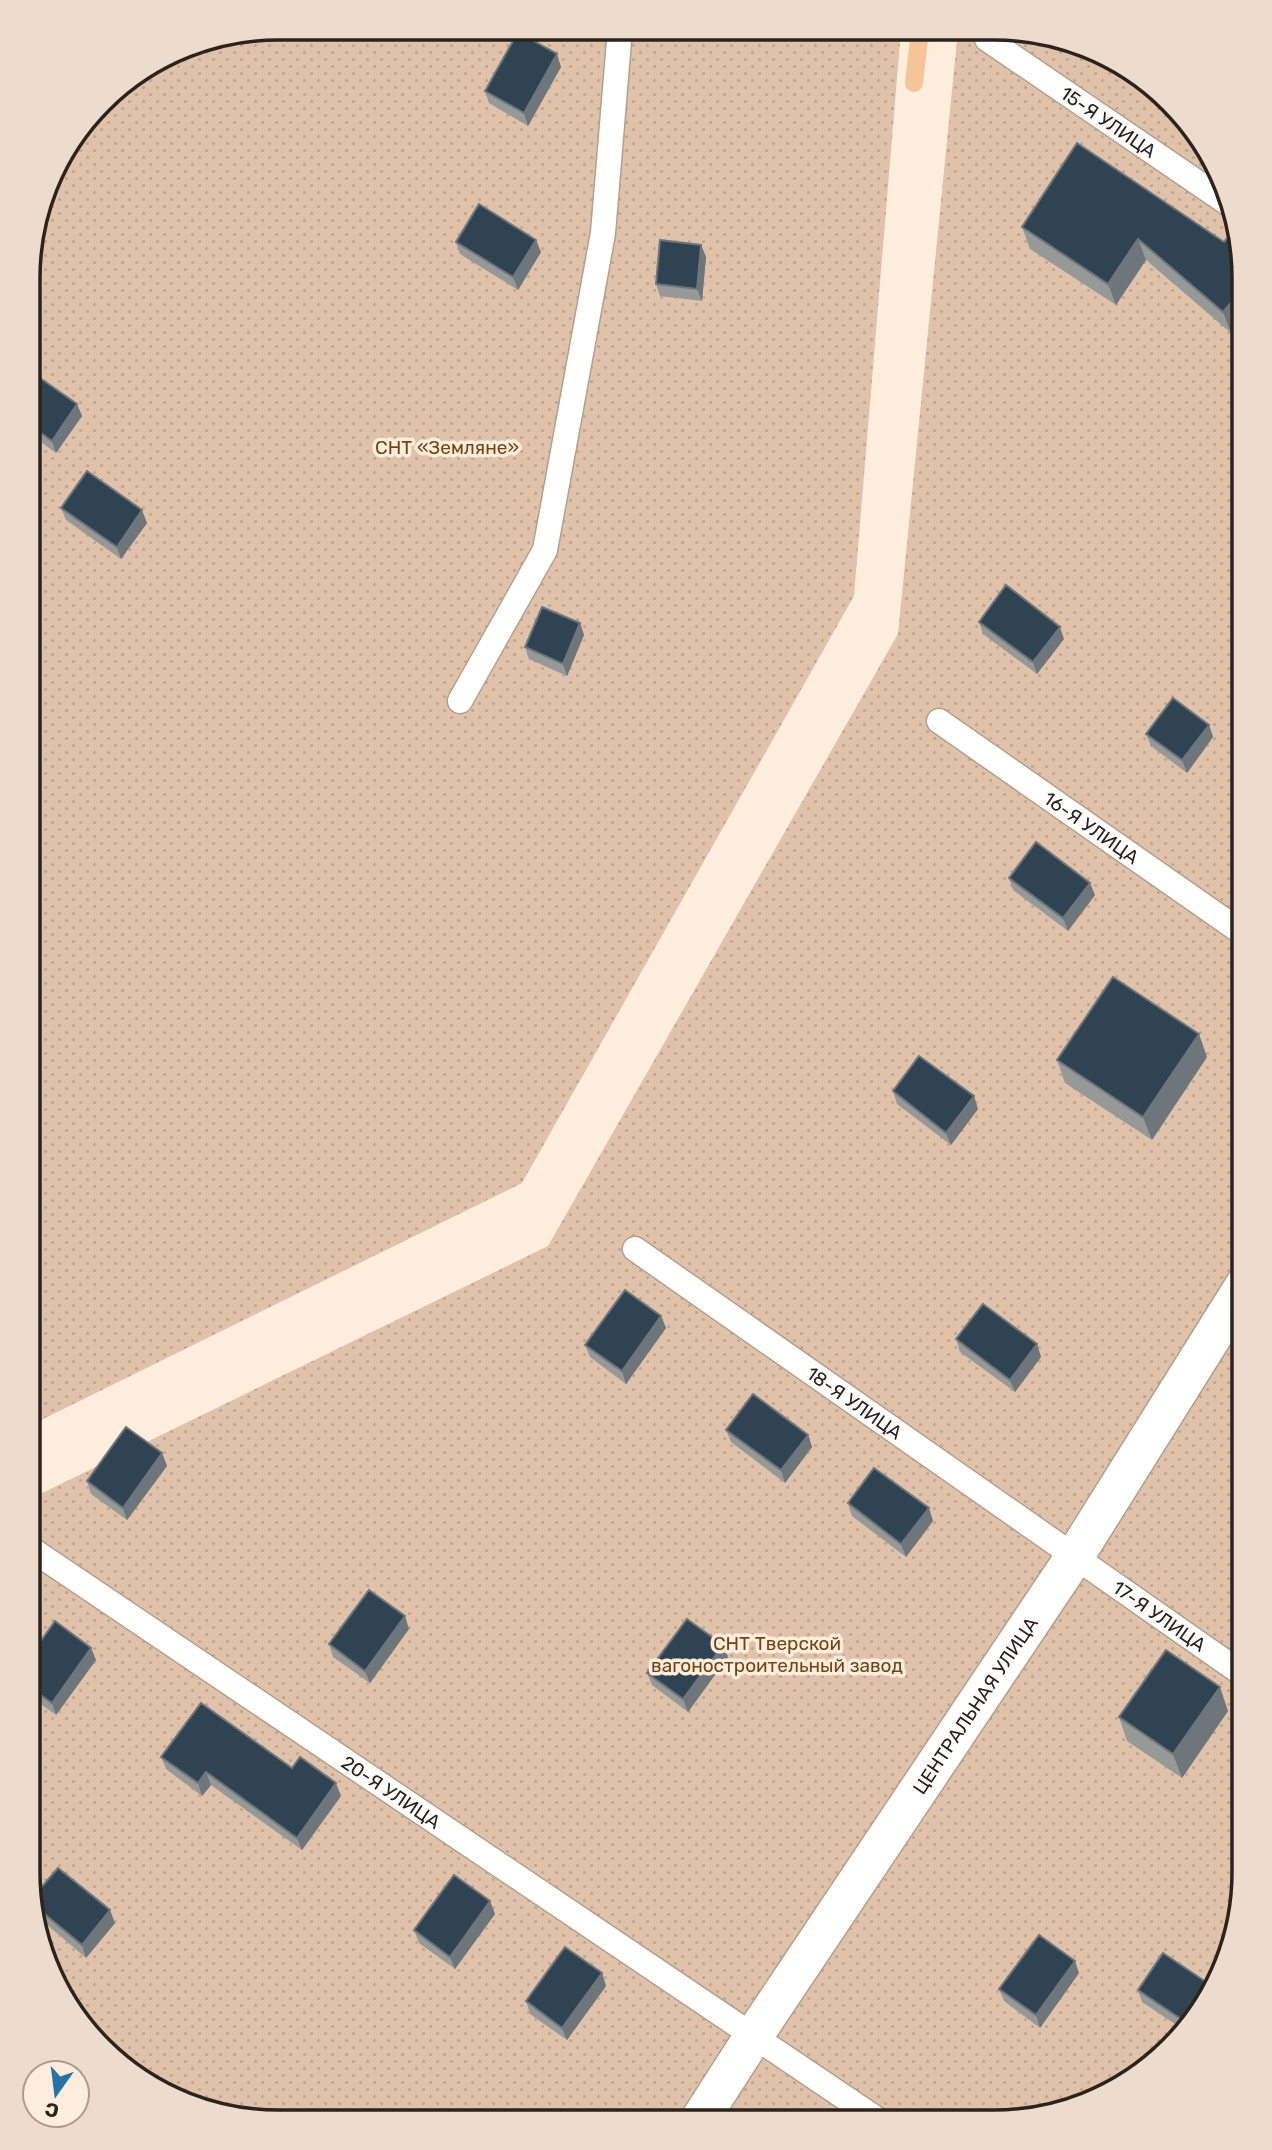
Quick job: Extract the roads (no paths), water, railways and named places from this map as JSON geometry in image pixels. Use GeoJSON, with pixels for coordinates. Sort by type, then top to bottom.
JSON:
{"type":"FeatureCollection","features":[{"type":"Feature","properties":{"kind":"street","name":"ЦЕНТРАЛЬНАЯ УЛИЦА"},"geometry":{"type":"LineString","coordinates":[[706,2110],[1075,1556],[1231,1306]]}},
{"type":"Feature","properties":{"kind":"lane"},"geometry":{"type":"LineString","coordinates":[[460,701],[545,550],[603,233],[619,40]]}},
{"type":"Feature","properties":{"kind":"lane","name":"15-Я УЛИЦА"},"geometry":{"type":"LineString","coordinates":[[988,40],[1217,196]]}},
{"type":"Feature","properties":{"kind":"lane","name":"16-Я УЛИЦА"},"geometry":{"type":"LineString","coordinates":[[939,721],[1232,925]]}},
{"type":"Feature","properties":{"kind":"lane","name":"18-Я УЛИЦА"},"geometry":{"type":"LineString","coordinates":[[635,1250],[1075,1556]]}},
{"type":"Feature","properties":{"kind":"lane","name":"20-Я УЛИЦА"},"geometry":{"type":"LineString","coordinates":[[40,1555],[863,2110]]}},
{"type":"Feature","properties":{"kind":"lane","name":"17-Я УЛИЦА"},"geometry":{"type":"LineString","coordinates":[[1075,1556],[1231,1666]]}},
{"type":"Feature","properties":{"kind":"waterway"},"geometry":{"type":"LineString","coordinates":[[914,83],[919,40]]}},
{"type":"Feature","properties":{"kind":"park label","name":"СНТ «Земляне»"},"geometry":{"type":"Point","coordinates":[447,447]}},
{"type":"Feature","properties":{"kind":"park label","name":"СНТ Тверской вагоностроительный завод"},"geometry":{"type":"Point","coordinates":[777,1654]}}]}
